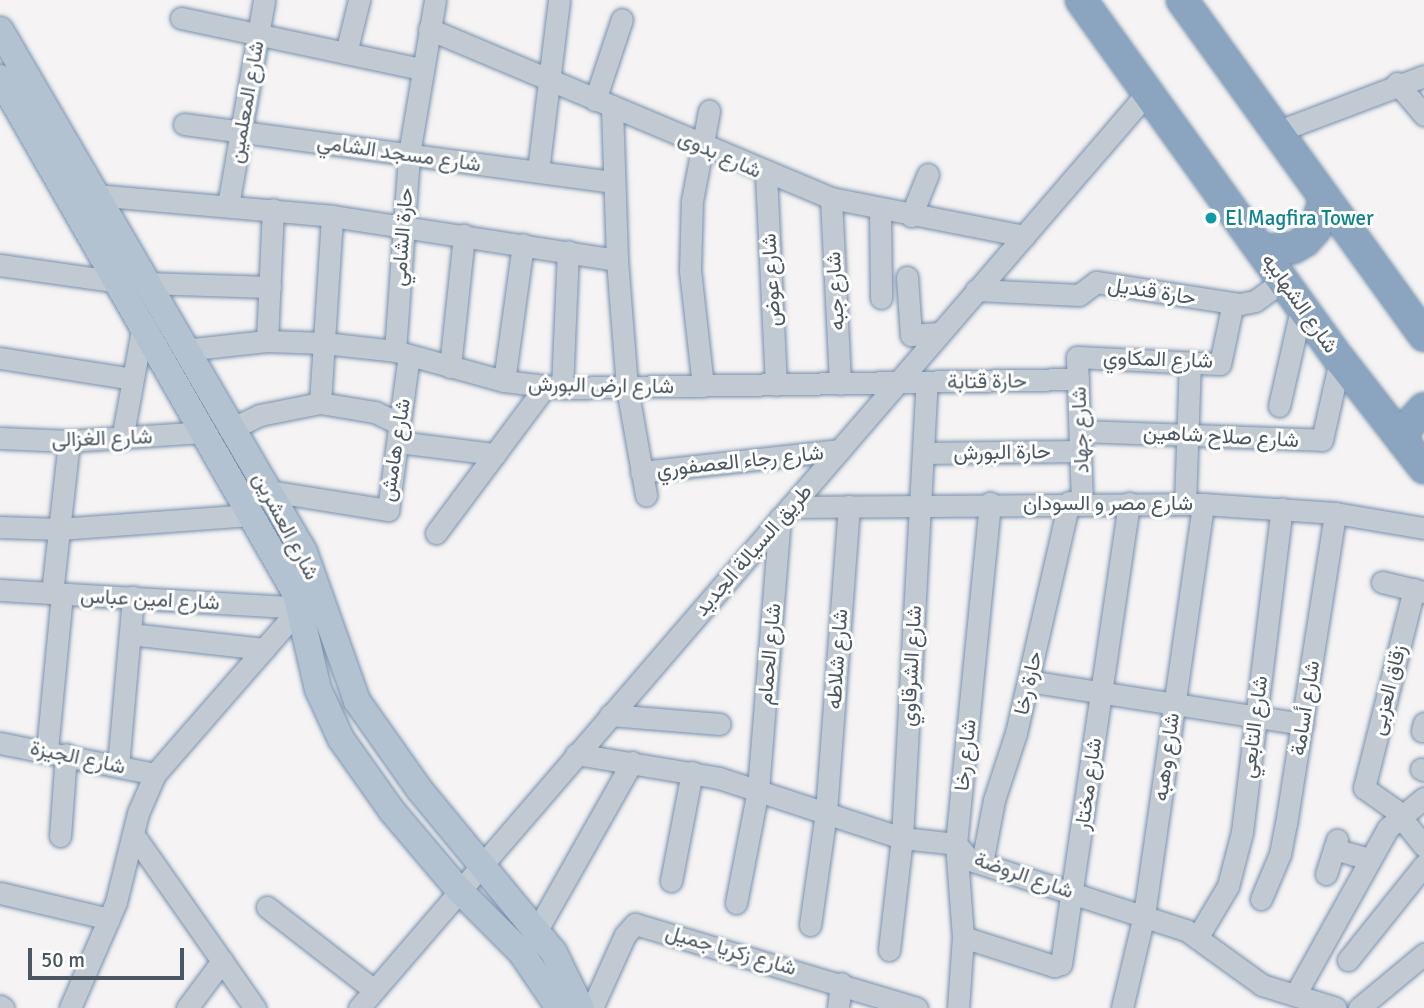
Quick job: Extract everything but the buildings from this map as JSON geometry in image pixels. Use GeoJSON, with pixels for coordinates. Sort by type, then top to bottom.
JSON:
{"type":"FeatureCollection","features":[{"type":"Feature","properties":{"kind":"highway","name":"شارع الشهابيه"},"geometry":{"type":"LineString","coordinates":[[1081,0],[1264,250],[1340,360],[1424,468]]}},
{"type":"Feature","properties":{"kind":"highway"},"geometry":{"type":"LineString","coordinates":[[1182,0],[1324,201],[1424,336]]}},
{"type":"Feature","properties":{"kind":"highway"},"geometry":{"type":"LineString","coordinates":[[1264,250],[1293,248],[1305,241],[1315,230],[1324,201]]}},
{"type":"Feature","properties":{"kind":"highway"},"geometry":{"type":"LineString","coordinates":[[1403,441],[1424,408]]}},
{"type":"Feature","properties":{"kind":"main road","name":"شارع العشرين"},"geometry":{"type":"LineString","coordinates":[[0,30],[93,195],[132,283],[143,325],[193,389],[231,429],[269,491],[314,574],[348,684],[395,757],[554,953],[581,1008]]}},
{"type":"Feature","properties":{"kind":"main road","name":"شارع العشرين"},"geometry":{"type":"LineString","coordinates":[[0,78],[132,283],[184,350],[203,432],[300,608],[310,663],[328,715],[368,780],[459,890],[521,952],[559,1008]]}},
{"type":"Feature","properties":{"kind":"main road"},"geometry":{"type":"LineString","coordinates":[[368,780],[395,757]]}},
{"type":"Feature","properties":{"kind":"street","name":"شارع المعلمين"},"geometry":{"type":"LineString","coordinates":[[228,205],[264,0]]}},
{"type":"Feature","properties":{"kind":"street"},"geometry":{"type":"LineString","coordinates":[[346,53],[359,0]]}},
{"type":"Feature","properties":{"kind":"street","name":"حارة الشامي"},"geometry":{"type":"LineString","coordinates":[[402,353],[402,226],[420,69],[435,0]]}},
{"type":"Feature","properties":{"kind":"street"},"geometry":{"type":"LineString","coordinates":[[538,172],[547,80],[559,0]]}},
{"type":"Feature","properties":{"kind":"street"},"geometry":{"type":"LineString","coordinates":[[181,18],[420,69]]}},
{"type":"Feature","properties":{"kind":"street"},"geometry":{"type":"LineString","coordinates":[[622,19],[604,104],[614,182],[627,388],[646,495]]}},
{"type":"Feature","properties":{"kind":"street","name":"شارع بدوى"},"geometry":{"type":"LineString","coordinates":[[429,29],[766,174],[831,198],[880,210],[1024,236]]}},
{"type":"Feature","properties":{"kind":"street"},"geometry":{"type":"LineString","coordinates":[[1276,132],[1397,83],[1424,76]]}},
{"type":"Feature","properties":{"kind":"street"},"geometry":{"type":"LineString","coordinates":[[1397,83],[1424,115]]}},
{"type":"Feature","properties":{"kind":"street","name":"طريق السيالة الجديد"},"geometry":{"type":"LineString","coordinates":[[359,1008],[481,863],[1147,93]]}},
{"type":"Feature","properties":{"kind":"street"},"geometry":{"type":"LineString","coordinates":[[703,386],[690,271],[692,201],[709,111]]}},
{"type":"Feature","properties":{"kind":"street","name":"شارع مسجد الشامي"},"geometry":{"type":"LineString","coordinates":[[184,124],[614,182]]}},
{"type":"Feature","properties":{"kind":"street","name":"شارع عوض"},"geometry":{"type":"LineString","coordinates":[[766,174],[776,385]]}},
{"type":"Feature","properties":{"kind":"street"},"geometry":{"type":"LineString","coordinates":[[911,216],[928,174]]}},
{"type":"Feature","properties":{"kind":"street"},"geometry":{"type":"LineString","coordinates":[[93,195],[332,216],[617,260]]}},
{"type":"Feature","properties":{"kind":"street","name":"شارع جبه"},"geometry":{"type":"LineString","coordinates":[[831,198],[840,384]]}},
{"type":"Feature","properties":{"kind":"street"},"geometry":{"type":"LineString","coordinates":[[267,341],[273,209]]}},
{"type":"Feature","properties":{"kind":"street"},"geometry":{"type":"LineString","coordinates":[[880,210],[881,299]]}},
{"type":"Feature","properties":{"kind":"street"},"geometry":{"type":"LineString","coordinates":[[320,403],[332,216]]}},
{"type":"Feature","properties":{"kind":"street"},"geometry":{"type":"LineString","coordinates":[[450,367],[464,235]]}},
{"type":"Feature","properties":{"kind":"street"},"geometry":{"type":"LineString","coordinates":[[505,381],[523,244]]}},
{"type":"Feature","properties":{"kind":"street"},"geometry":{"type":"LineString","coordinates":[[436,533],[495,454],[553,387],[568,251]]}},
{"type":"Feature","properties":{"kind":"street"},"geometry":{"type":"LineString","coordinates":[[0,265],[132,283],[270,287]]}},
{"type":"Feature","properties":{"kind":"street"},"geometry":{"type":"LineString","coordinates":[[907,277],[912,335],[940,333]]}},
{"type":"Feature","properties":{"kind":"street","name":"حارة قنديل"},"geometry":{"type":"LineString","coordinates":[[976,290],[1079,295],[1096,282],[1233,303],[1255,301],[1284,280]]}},
{"type":"Feature","properties":{"kind":"street","name":"شارع المكاوي"},"geometry":{"type":"LineString","coordinates":[[1078,368],[1223,361],[1233,303]]}},
{"type":"Feature","properties":{"kind":"street"},"geometry":{"type":"LineString","coordinates":[[1279,406],[1302,305]]}},
{"type":"Feature","properties":{"kind":"street"},"geometry":{"type":"LineString","coordinates":[[122,439],[143,325]]}},
{"type":"Feature","properties":{"kind":"street","name":"شارع ارض البورش"},"geometry":{"type":"LineString","coordinates":[[184,350],[267,341],[324,343],[402,353],[505,381],[553,387],[897,383]]}},
{"type":"Feature","properties":{"kind":"street","name":"شارع هامش"},"geometry":{"type":"LineString","coordinates":[[269,491],[383,512],[390,503],[399,433],[402,353]]}},
{"type":"Feature","properties":{"kind":"street"},"geometry":{"type":"LineString","coordinates":[[0,358],[132,379]]}},
{"type":"Feature","properties":{"kind":"street","name":"شارع صلاح شاهين"},"geometry":{"type":"LineString","coordinates":[[1080,441],[1188,432],[1322,440],[1340,360]]}},
{"type":"Feature","properties":{"kind":"street","name":"شارع وهبه"},"geometry":{"type":"LineString","coordinates":[[1122,1008],[1144,915],[1174,703],[1194,504],[1188,432],[1190,362]]}},
{"type":"Feature","properties":{"kind":"street","name":"حارة قتابة"},"geometry":{"type":"LineString","coordinates":[[897,383],[1078,368]]}},
{"type":"Feature","properties":{"kind":"street","name":"شارع جهاد"},"geometry":{"type":"LineString","coordinates":[[1075,502],[1080,441],[1078,368]]}},
{"type":"Feature","properties":{"kind":"street","name":"شارع الشرقاوي"},"geometry":{"type":"LineString","coordinates":[[889,950],[902,838],[927,382]]}},
{"type":"Feature","properties":{"kind":"street"},"geometry":{"type":"LineString","coordinates":[[231,429],[260,415],[320,403],[361,409],[399,433],[495,454]]}},
{"type":"Feature","properties":{"kind":"street","name":"شارع الغزالى"},"geometry":{"type":"LineString","coordinates":[[0,438],[69,441],[203,432]]}},
{"type":"Feature","properties":{"kind":"street"},"geometry":{"type":"LineString","coordinates":[[60,836],[57,593],[59,529],[69,441]]}},
{"type":"Feature","properties":{"kind":"street","name":"حارة البورش"},"geometry":{"type":"LineString","coordinates":[[923,453],[1080,441]]}},
{"type":"Feature","properties":{"kind":"street","name":"شارع رجاء العصفوري"},"geometry":{"type":"LineString","coordinates":[[641,472],[839,450]]}},
{"type":"Feature","properties":{"kind":"street","name":"حارة رخا"},"geometry":{"type":"LineString","coordinates":[[982,863],[994,800],[1075,502]]}},
{"type":"Feature","properties":{"kind":"street","name":"شارع مصر و السودان"},"geometry":{"type":"LineString","coordinates":[[785,512],[849,506],[990,503],[1194,504],[1335,513],[1424,528]]}},
{"type":"Feature","properties":{"kind":"street","name":"شارع رخا"},"geometry":{"type":"LineString","coordinates":[[958,1008],[963,937],[956,844],[990,503]]}},
{"type":"Feature","properties":{"kind":"street","name":"شارع مختار"},"geometry":{"type":"LineString","coordinates":[[963,937],[1059,966],[1129,503]]}},
{"type":"Feature","properties":{"kind":"street","name":"شارع شلاطه"},"geometry":{"type":"LineString","coordinates":[[810,925],[826,812],[849,506]]}},
{"type":"Feature","properties":{"kind":"street","name":"شارع التابعي"},"geometry":{"type":"LineString","coordinates":[[1197,938],[1228,886],[1233,866],[1256,716],[1282,508]]}},
{"type":"Feature","properties":{"kind":"street","name":"شارع الحمام"},"geometry":{"type":"LineString","coordinates":[[736,903],[758,790],[785,512]]}},
{"type":"Feature","properties":{"kind":"street","name":"شارع أسامة"},"geometry":{"type":"LineString","coordinates":[[1261,900],[1280,854],[1335,513]]}},
{"type":"Feature","properties":{"kind":"street"},"geometry":{"type":"LineString","coordinates":[[0,527],[59,529],[250,515]]}},
{"type":"Feature","properties":{"kind":"street"},"geometry":{"type":"LineString","coordinates":[[1382,582],[1419,590]]}},
{"type":"Feature","properties":{"kind":"street","name":"شارع امين عباس"},"geometry":{"type":"LineString","coordinates":[[0,590],[300,608]]}},
{"type":"Feature","properties":{"kind":"street","name":"زقاق العزبى"},"geometry":{"type":"LineString","coordinates":[[1400,816],[1364,790],[1419,590]]}},
{"type":"Feature","properties":{"kind":"street"},"geometry":{"type":"LineString","coordinates":[[118,766],[134,597]]}},
{"type":"Feature","properties":{"kind":"street"},"geometry":{"type":"LineString","coordinates":[[70,1008],[109,919],[133,834],[155,774],[300,608]]}},
{"type":"Feature","properties":{"kind":"street"},"geometry":{"type":"LineString","coordinates":[[130,634],[264,649]]}},
{"type":"Feature","properties":{"kind":"street"},"geometry":{"type":"LineString","coordinates":[[1028,681],[1303,724]]}},
{"type":"Feature","properties":{"kind":"street"},"geometry":{"type":"LineString","coordinates":[[610,715],[720,724]]}},
{"type":"Feature","properties":{"kind":"street","name":"شارع الجيزة"},"geometry":{"type":"LineString","coordinates":[[0,743],[57,752],[155,774]]}},
{"type":"Feature","properties":{"kind":"street","name":"شارع الروضة"},"geometry":{"type":"LineString","coordinates":[[576,754],[692,772],[758,790],[902,838],[956,844],[970,860],[1144,915],[1197,938],[1252,979],[1305,1000],[1336,1008]]}},
{"type":"Feature","properties":{"kind":"street"},"geometry":{"type":"LineString","coordinates":[[537,930],[632,762]]}},
{"type":"Feature","properties":{"kind":"street"},"geometry":{"type":"LineString","coordinates":[[671,881],[692,772]]}},
{"type":"Feature","properties":{"kind":"street"},"geometry":{"type":"LineString","coordinates":[[1305,1000],[1370,859],[1400,816],[1424,798]]}},
{"type":"Feature","properties":{"kind":"street"},"geometry":{"type":"LineString","coordinates":[[1400,816],[1424,846]]}},
{"type":"Feature","properties":{"kind":"street"},"geometry":{"type":"LineString","coordinates":[[133,834],[255,1008]]}},
{"type":"Feature","properties":{"kind":"street"},"geometry":{"type":"LineString","coordinates":[[1326,874],[1336,844],[1370,859]]}},
{"type":"Feature","properties":{"kind":"street"},"geometry":{"type":"LineString","coordinates":[[1348,960],[1424,865]]}},
{"type":"Feature","properties":{"kind":"street"},"geometry":{"type":"LineString","coordinates":[[0,893],[109,919]]}},
{"type":"Feature","properties":{"kind":"street"},"geometry":{"type":"LineString","coordinates":[[267,907],[374,990]]}},
{"type":"Feature","properties":{"kind":"street","name":"شارع زكريا جميل"},"geometry":{"type":"LineString","coordinates":[[592,1008],[625,935],[635,925],[841,983],[917,1008]]}},
{"type":"Feature","properties":{"kind":"street"},"geometry":{"type":"LineString","coordinates":[[1359,1008],[1424,954]]}},
{"type":"Feature","properties":{"kind":"street"},"geometry":{"type":"LineString","coordinates":[[187,1008],[222,961]]}},
{"type":"Feature","properties":{"kind":"street"},"geometry":{"type":"LineString","coordinates":[[838,1008],[841,983]]}},
{"type":"Feature","properties":{"kind":"place","name":"El Magfira Tower"},"geometry":{"type":"Point","coordinates":[1211,218]}}]}
